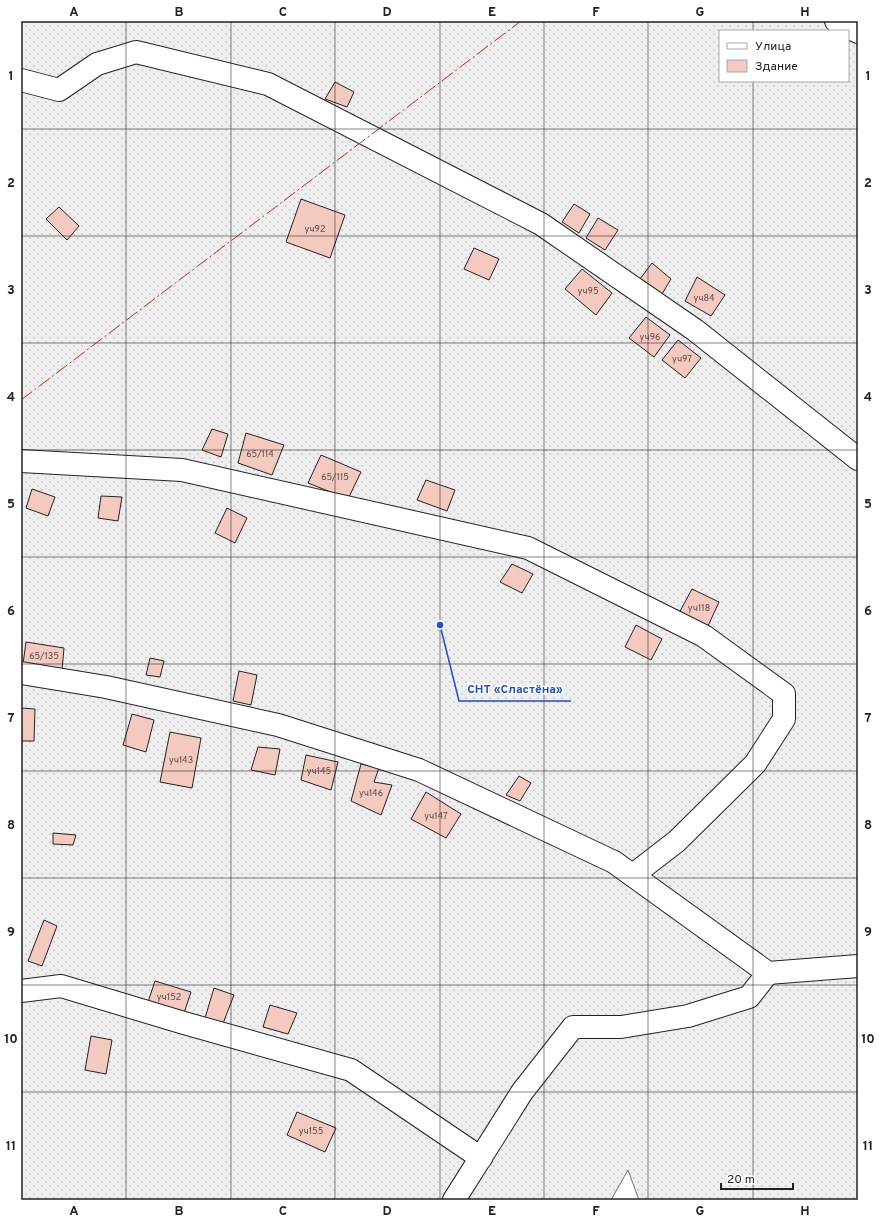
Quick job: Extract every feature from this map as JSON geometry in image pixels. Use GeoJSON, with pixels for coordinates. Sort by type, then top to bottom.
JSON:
{"type":"FeatureCollection","features":[{"type":"Feature","properties":{"kind":"lane"},"geometry":{"type":"LineString","coordinates":[[836,21],[858,32]]}},
{"type":"Feature","properties":{"kind":"lane"},"geometry":{"type":"LineString","coordinates":[[21,80],[58,90],[97,64],[136,52],[268,84],[541,224],[695,330],[858,459]]}},
{"type":"Feature","properties":{"kind":"lane"},"geometry":{"type":"LineString","coordinates":[[21,461],[182,470],[528,548],[704,636],[784,694],[784,719],[755,764],[677,841],[633,875]]}},
{"type":"Feature","properties":{"kind":"lane"},"geometry":{"type":"LineString","coordinates":[[21,673],[106,687],[278,725],[419,770],[614,862],[768,973],[858,966]]}},
{"type":"Feature","properties":{"kind":"lane"},"geometry":{"type":"LineString","coordinates":[[454,1200],[522,1092],[573,1027],[621,1027],[688,1016],[749,997],[768,973]]}},
{"type":"Feature","properties":{"kind":"lane"},"geometry":{"type":"LineString","coordinates":[[21,991],[62,986],[184,1023],[351,1070],[481,1158]]}},
{"type":"Feature","properties":{"kind":"shaded area"},"geometry":{"type":"Polygon","coordinates":[[[21,21],[858,21],[858,1200],[639,1200],[628,1170],[611,1200],[21,1200],[21,21]]]}},
{"type":"Feature","properties":{"kind":"building"},"geometry":{"type":"Polygon","coordinates":[[[335,82],[354,92],[347,107],[325,99],[335,82]]]}},
{"type":"Feature","properties":{"kind":"building"},"geometry":{"type":"Polygon","coordinates":[[[301,199],[345,215],[330,258],[286,242],[301,199]]]}},
{"type":"Feature","properties":{"kind":"building"},"geometry":{"type":"Polygon","coordinates":[[[574,204],[590,214],[579,233],[562,222],[574,204]]]}},
{"type":"Feature","properties":{"kind":"building"},"geometry":{"type":"Polygon","coordinates":[[[59,207],[79,226],[67,240],[46,219],[59,207]]]}},
{"type":"Feature","properties":{"kind":"building"},"geometry":{"type":"Polygon","coordinates":[[[598,218],[618,230],[605,250],[586,238],[598,218]]]}},
{"type":"Feature","properties":{"kind":"building"},"geometry":{"type":"Polygon","coordinates":[[[474,248],[499,259],[489,280],[464,269],[474,248]]]}},
{"type":"Feature","properties":{"kind":"building"},"geometry":{"type":"Polygon","coordinates":[[[652,263],[671,279],[662,294],[640,279],[652,263]]]}},
{"type":"Feature","properties":{"kind":"building"},"geometry":{"type":"Polygon","coordinates":[[[582,269],[612,293],[596,315],[565,289],[582,269]]]}},
{"type":"Feature","properties":{"kind":"building"},"geometry":{"type":"Polygon","coordinates":[[[697,277],[725,295],[711,316],[685,301],[697,277]]]}},
{"type":"Feature","properties":{"kind":"building"},"geometry":{"type":"Polygon","coordinates":[[[646,317],[670,335],[654,357],[629,338],[646,317]]]}},
{"type":"Feature","properties":{"kind":"building"},"geometry":{"type":"Polygon","coordinates":[[[678,340],[701,358],[685,378],[662,360],[678,340]]]}},
{"type":"Feature","properties":{"kind":"building"},"geometry":{"type":"Polygon","coordinates":[[[212,429],[228,434],[221,457],[202,450],[212,429]]]}},
{"type":"Feature","properties":{"kind":"building"},"geometry":{"type":"Polygon","coordinates":[[[246,433],[284,445],[272,475],[238,463],[246,433]]]}},
{"type":"Feature","properties":{"kind":"building"},"geometry":{"type":"Polygon","coordinates":[[[321,455],[361,472],[348,499],[308,483],[321,455]]]}},
{"type":"Feature","properties":{"kind":"building"},"geometry":{"type":"Polygon","coordinates":[[[426,480],[455,490],[447,511],[417,500],[426,480]]]}},
{"type":"Feature","properties":{"kind":"building"},"geometry":{"type":"Polygon","coordinates":[[[32,489],[55,497],[48,516],[26,508],[32,489]]]}},
{"type":"Feature","properties":{"kind":"building"},"geometry":{"type":"Polygon","coordinates":[[[101,496],[122,497],[118,521],[98,518],[101,496]]]}},
{"type":"Feature","properties":{"kind":"building"},"geometry":{"type":"Polygon","coordinates":[[[227,508],[247,518],[235,543],[215,533],[227,508]]]}},
{"type":"Feature","properties":{"kind":"building"},"geometry":{"type":"Polygon","coordinates":[[[512,564],[533,574],[522,593],[500,582],[512,564]]]}},
{"type":"Feature","properties":{"kind":"building"},"geometry":{"type":"Polygon","coordinates":[[[692,589],[719,602],[708,626],[679,613],[692,589]]]}},
{"type":"Feature","properties":{"kind":"building"},"geometry":{"type":"Polygon","coordinates":[[[636,625],[662,639],[651,660],[625,647],[636,625]]]}},
{"type":"Feature","properties":{"kind":"building"},"geometry":{"type":"Polygon","coordinates":[[[26,642],[64,648],[62,670],[23,664],[26,642]]]}},
{"type":"Feature","properties":{"kind":"building"},"geometry":{"type":"Polygon","coordinates":[[[150,658],[164,661],[160,677],[146,675],[150,658]]]}},
{"type":"Feature","properties":{"kind":"building"},"geometry":{"type":"Polygon","coordinates":[[[239,671],[257,675],[251,705],[233,701],[239,671]]]}},
{"type":"Feature","properties":{"kind":"building"},"geometry":{"type":"Polygon","coordinates":[[[21,708],[35,709],[34,741],[22,741],[21,708]]]}},
{"type":"Feature","properties":{"kind":"building"},"geometry":{"type":"Polygon","coordinates":[[[132,714],[154,720],[146,752],[123,745],[132,714]]]}},
{"type":"Feature","properties":{"kind":"building"},"geometry":{"type":"Polygon","coordinates":[[[170,732],[201,738],[192,788],[160,782],[170,732]]]}},
{"type":"Feature","properties":{"kind":"building"},"geometry":{"type":"Polygon","coordinates":[[[258,747],[280,749],[275,775],[251,770],[258,747]]]}},
{"type":"Feature","properties":{"kind":"building"},"geometry":{"type":"Polygon","coordinates":[[[306,755],[338,762],[331,790],[301,780],[306,755]]]}},
{"type":"Feature","properties":{"kind":"building"},"geometry":{"type":"Polygon","coordinates":[[[361,764],[379,768],[374,782],[392,785],[381,815],[351,801],[361,764]]]}},
{"type":"Feature","properties":{"kind":"building"},"geometry":{"type":"Polygon","coordinates":[[[519,776],[531,783],[520,801],[506,795],[519,776]]]}},
{"type":"Feature","properties":{"kind":"building"},"geometry":{"type":"Polygon","coordinates":[[[426,792],[461,814],[446,838],[411,819],[426,792]]]}},
{"type":"Feature","properties":{"kind":"building"},"geometry":{"type":"Polygon","coordinates":[[[53,833],[76,835],[73,845],[53,844],[53,833]]]}},
{"type":"Feature","properties":{"kind":"building"},"geometry":{"type":"Polygon","coordinates":[[[44,920],[57,926],[42,966],[28,961],[44,920]]]}},
{"type":"Feature","properties":{"kind":"building"},"geometry":{"type":"Polygon","coordinates":[[[155,981],[191,992],[184,1013],[148,1002],[155,981]]]}},
{"type":"Feature","properties":{"kind":"building"},"geometry":{"type":"Polygon","coordinates":[[[214,988],[234,995],[222,1026],[205,1018],[214,988]]]}},
{"type":"Feature","properties":{"kind":"building"},"geometry":{"type":"Polygon","coordinates":[[[270,1005],[297,1013],[288,1034],[263,1027],[270,1005]]]}},
{"type":"Feature","properties":{"kind":"building"},"geometry":{"type":"Polygon","coordinates":[[[91,1036],[112,1040],[106,1074],[85,1070],[91,1036]]]}},
{"type":"Feature","properties":{"kind":"building"},"geometry":{"type":"Polygon","coordinates":[[[297,1112],[336,1128],[325,1152],[287,1135],[297,1112]]]}},
{"type":"Feature","properties":{"kind":"power"},"geometry":{"type":"LineString","coordinates":[[21,400],[521,21]]}},
{"type":"Feature","properties":{"kind":"place","name":"СНТ «Сластёна»"},"geometry":{"type":"Point","coordinates":[440,625]}}]}
